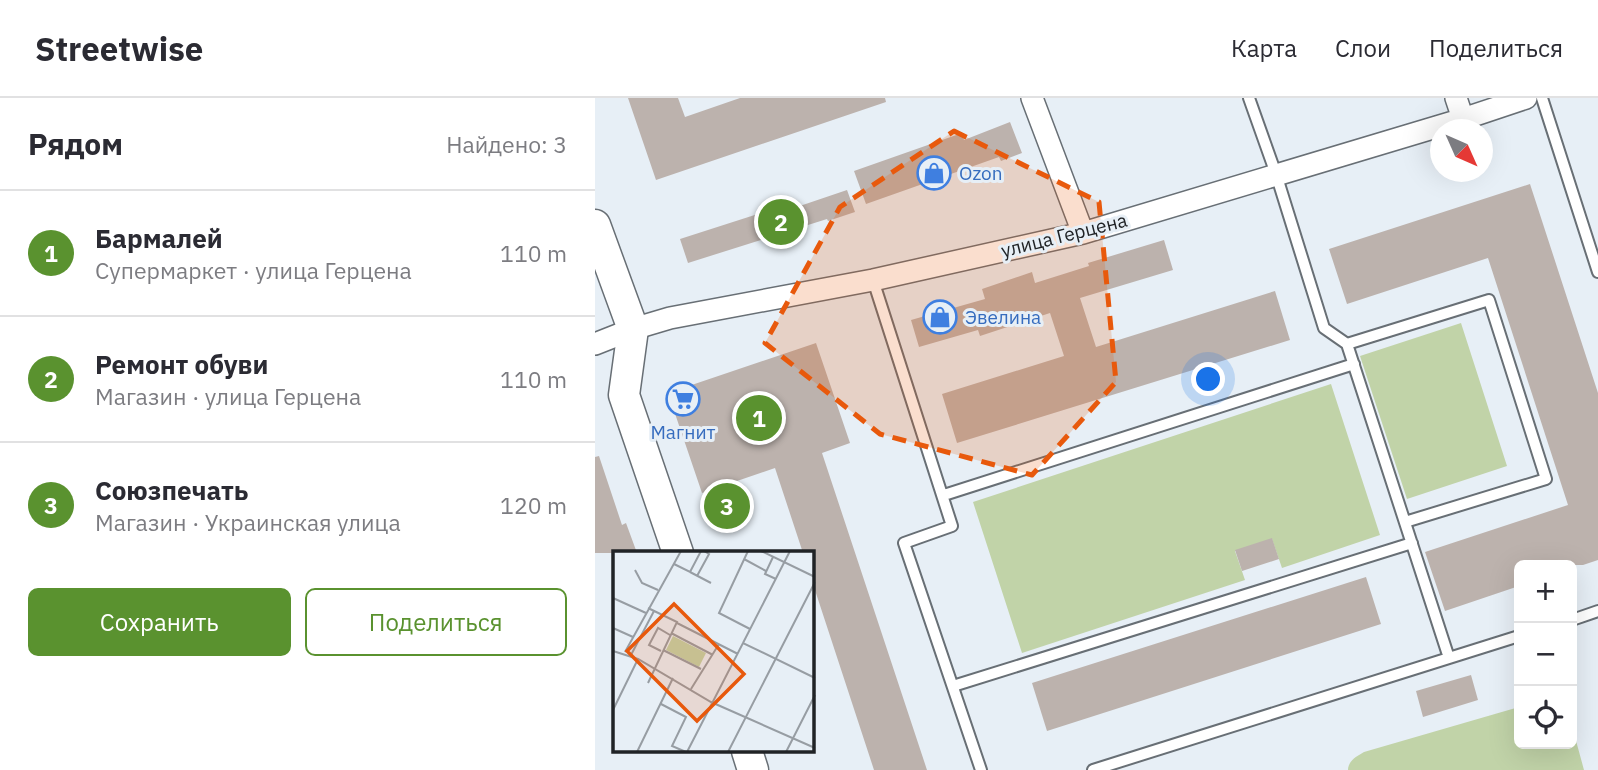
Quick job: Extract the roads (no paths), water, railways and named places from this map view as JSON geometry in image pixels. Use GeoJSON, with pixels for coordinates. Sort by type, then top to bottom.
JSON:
{"type":"FeatureCollection","features":[{"type":"Feature","properties":{"kind":"main road"},"geometry":{"type":"LineString","coordinates":[[595,225],[632,329],[624,396],[677,551]]}},
{"type":"Feature","properties":{"kind":"main road"},"geometry":{"type":"LineString","coordinates":[[747,752],[753,770]]}},
{"type":"Feature","properties":{"kind":"street"},"geometry":{"type":"LineString","coordinates":[[1032,98],[1083,233]]}},
{"type":"Feature","properties":{"kind":"street"},"geometry":{"type":"LineString","coordinates":[[1456,98],[1463,119]]}},
{"type":"Feature","properties":{"kind":"street","name":"улица Герцена"},"geometry":{"type":"LineString","coordinates":[[1463,119],[1526,98]]}},
{"type":"Feature","properties":{"kind":"street","name":"улица Герцена"},"geometry":{"type":"LineString","coordinates":[[595,344],[670,318],[873,280],[1083,233],[1430,129]]}},
{"type":"Feature","properties":{"kind":"lane"},"geometry":{"type":"LineString","coordinates":[[1249,98],[1276,174],[1324,328],[1347,344],[1449,658]]}},
{"type":"Feature","properties":{"kind":"lane"},"geometry":{"type":"LineString","coordinates":[[1542,98],[1598,272]]}},
{"type":"Feature","properties":{"kind":"lane"},"geometry":{"type":"LineString","coordinates":[[873,280],[952,526],[904,543],[981,770]]}},
{"type":"Feature","properties":{"kind":"lane"},"geometry":{"type":"LineString","coordinates":[[1347,344],[1489,300],[1546,479],[1405,522]]}},
{"type":"Feature","properties":{"kind":"lane"},"geometry":{"type":"LineString","coordinates":[[944,495],[1354,364]]}},
{"type":"Feature","properties":{"kind":"lane"},"geometry":{"type":"LineString","coordinates":[[953,686],[1412,543]]}},
{"type":"Feature","properties":{"kind":"lane"},"geometry":{"type":"LineString","coordinates":[[1577,618],[1598,611]]}},
{"type":"Feature","properties":{"kind":"lane"},"geometry":{"type":"LineString","coordinates":[[1093,770],[1514,638]]}},
{"type":"Feature","properties":{"kind":"place","name":"Ozon"},"geometry":{"type":"Point","coordinates":[934,173]}},
{"type":"Feature","properties":{"kind":"place","name":"Ремонт обуви"},"geometry":{"type":"Point","coordinates":[781,222]}},
{"type":"Feature","properties":{"kind":"place","name":"Эвелина"},"geometry":{"type":"Point","coordinates":[940,317]}},
{"type":"Feature","properties":{"kind":"place","name":"Магнит"},"geometry":{"type":"Point","coordinates":[683,399]}},
{"type":"Feature","properties":{"kind":"place","name":"Бармалей"},"geometry":{"type":"Point","coordinates":[759,418]}},
{"type":"Feature","properties":{"kind":"place","name":"Союзпечать"},"geometry":{"type":"Point","coordinates":[727,506]}}]}
